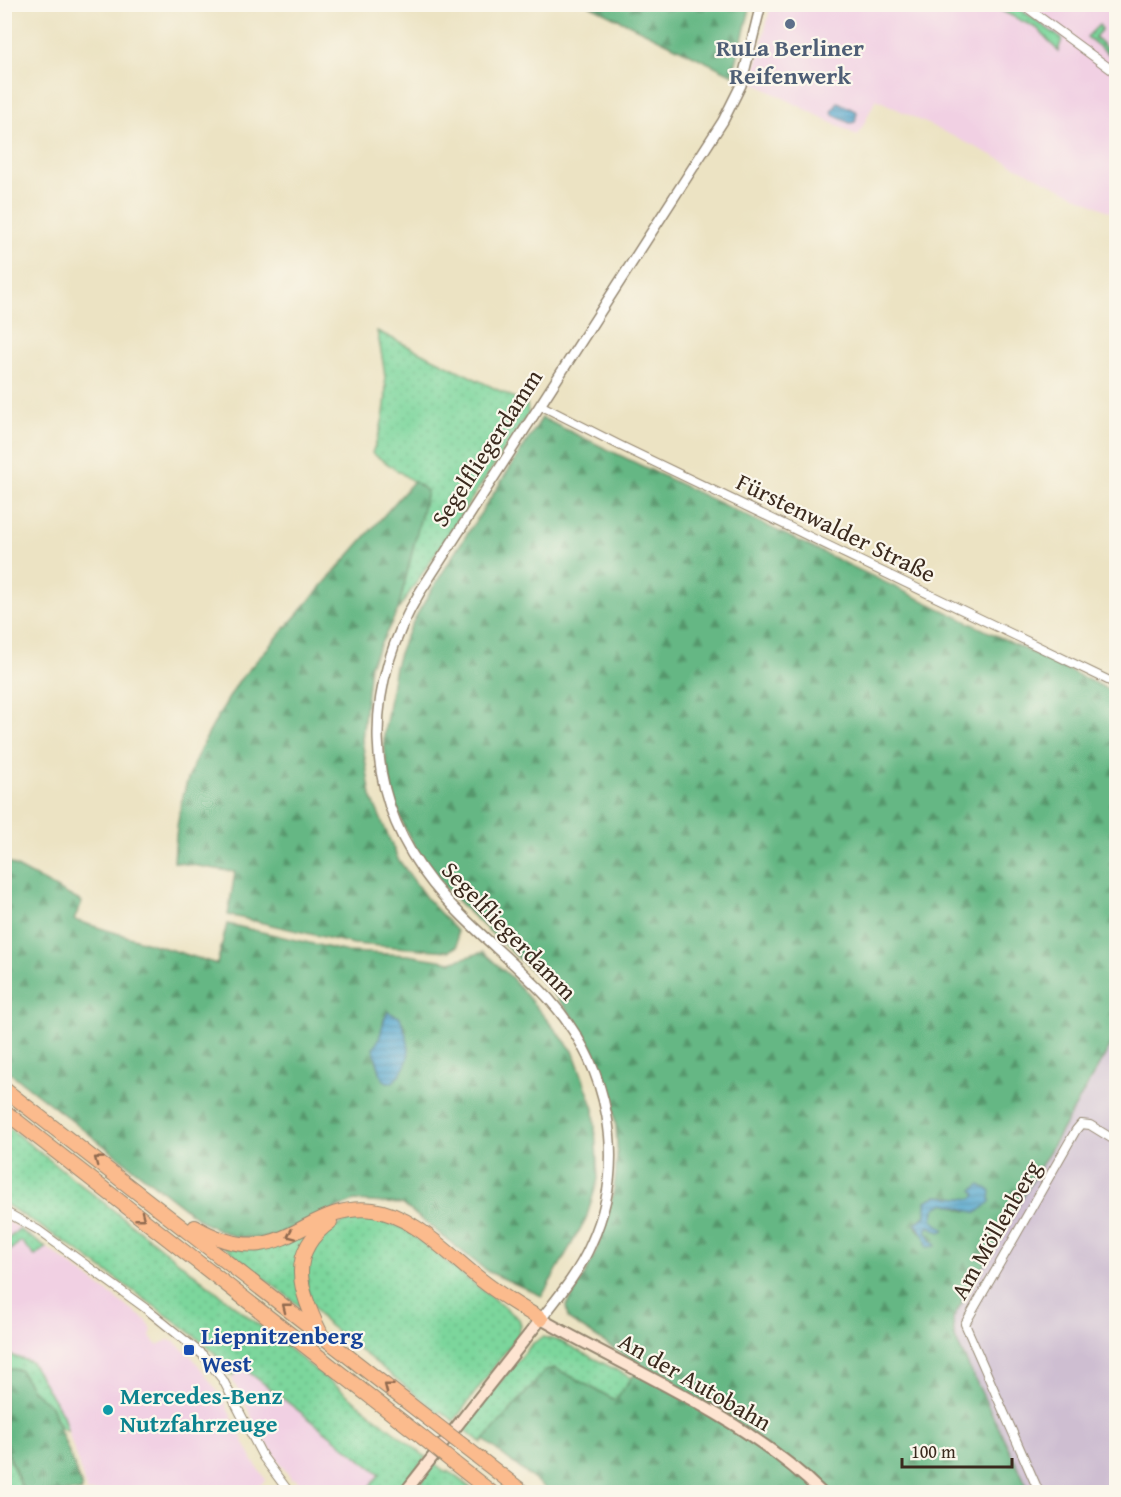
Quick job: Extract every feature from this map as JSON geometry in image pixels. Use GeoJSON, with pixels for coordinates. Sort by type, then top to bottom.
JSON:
{"type":"FeatureCollection","features":[{"type":"Feature","properties":{"kind":"highway"},"geometry":{"type":"LineString","coordinates":[[4,1089],[161,1208],[523,1492]]}},
{"type":"Feature","properties":{"kind":"highway"},"geometry":{"type":"LineString","coordinates":[[4,1111],[491,1492]]}},
{"type":"Feature","properties":{"kind":"highway"},"geometry":{"type":"LineString","coordinates":[[161,1208],[206,1234],[225,1241],[250,1245],[274,1242],[326,1217],[344,1212],[372,1210],[403,1221],[502,1295],[541,1319]]}},
{"type":"Feature","properties":{"kind":"highway"},"geometry":{"type":"LineString","coordinates":[[323,1337],[304,1299],[301,1264],[315,1235],[344,1212]]}},
{"type":"Feature","properties":{"kind":"main road","name":"Segelfliegerdamm"},"geometry":{"type":"LineString","coordinates":[[405,1492],[541,1319]]}},
{"type":"Feature","properties":{"kind":"main road","name":"An der Autobahn"},"geometry":{"type":"LineString","coordinates":[[541,1319],[746,1432],[783,1459],[821,1492]]}},
{"type":"Feature","properties":{"kind":"street","name":"Segelfliegerdamm"},"geometry":{"type":"LineString","coordinates":[[541,1319],[580,1267],[600,1224],[608,1191],[611,1159],[606,1104],[587,1054],[565,1018],[534,984],[443,896],[409,849],[386,793],[378,754],[377,717],[382,678],[393,642],[405,616],[736,100],[761,4]]}},
{"type":"Feature","properties":{"kind":"street"},"geometry":{"type":"LineString","coordinates":[[1022,4],[1116,73]]}},
{"type":"Feature","properties":{"kind":"street","name":"Fürstenwalder Straße"},"geometry":{"type":"LineString","coordinates":[[540,405],[1116,684]]}},
{"type":"Feature","properties":{"kind":"street","name":"Am Möllenberg"},"geometry":{"type":"LineString","coordinates":[[1039,1492],[965,1324],[1076,1130],[1081,1124],[1090,1125],[1116,1141]]}},
{"type":"Feature","properties":{"kind":"street"},"geometry":{"type":"LineString","coordinates":[[4,1211],[38,1230],[118,1288],[203,1356],[223,1380],[263,1457],[289,1492]]}},
{"type":"Feature","properties":{"kind":"shaded area"},"geometry":{"type":"Polygon","coordinates":[[[771,5],[1116,5],[1116,215],[876,99],[858,136],[752,82],[771,5]]]}},
{"type":"Feature","properties":{"kind":"shaded area"},"geometry":{"type":"Polygon","coordinates":[[[1116,1036],[1116,1478],[1108,1492],[1030,1492],[954,1336],[953,1317],[1116,1036]]]}},
{"type":"Feature","properties":{"kind":"shaded area"},"geometry":{"type":"Polygon","coordinates":[[[5,1220],[20,1228],[147,1321],[152,1330],[150,1336],[157,1345],[168,1340],[174,1342],[193,1358],[222,1397],[253,1461],[266,1480],[251,1492],[87,1492],[63,1415],[32,1362],[5,1352],[5,1220]]]}},
{"type":"Feature","properties":{"kind":"shaded area"},"geometry":{"type":"Polygon","coordinates":[[[241,1366],[380,1474],[365,1492],[304,1492],[298,1486],[299,1483],[295,1478],[292,1480],[262,1437],[232,1379],[241,1366]]]}},
{"type":"Feature","properties":{"kind":"green space"},"geometry":{"type":"Polygon","coordinates":[[[589,5],[751,5],[733,75],[589,5]]]}},
{"type":"Feature","properties":{"kind":"green space"},"geometry":{"type":"Polygon","coordinates":[[[990,5],[1014,5],[1062,39],[1058,51],[1038,29],[990,5]]]}},
{"type":"Feature","properties":{"kind":"green space"},"geometry":{"type":"Polygon","coordinates":[[[1099,25],[1102,29],[1095,37],[1115,56],[1114,58],[1087,37],[1099,25]]]}},
{"type":"Feature","properties":{"kind":"green space"},"geometry":{"type":"Polygon","coordinates":[[[377,331],[527,404],[528,414],[398,610],[427,491],[372,453],[383,420],[386,392],[377,331]]]}},
{"type":"Feature","properties":{"kind":"green space"},"geometry":{"type":"Polygon","coordinates":[[[542,418],[1116,693],[1116,1036],[953,1318],[954,1336],[1030,1492],[550,1492],[484,1440],[546,1370],[555,1368],[615,1400],[641,1366],[568,1319],[566,1306],[587,1271],[602,1235],[612,1197],[617,1158],[615,1120],[607,1082],[591,1045],[568,1011],[538,977],[450,893],[425,863],[405,829],[391,788],[384,739],[395,669],[414,620],[542,418]],[[976,1195],[973,1199],[936,1196],[926,1201],[926,1216],[919,1220],[916,1227],[925,1237],[927,1247],[926,1231],[935,1208],[945,1203],[966,1211],[976,1195]]]}},
{"type":"Feature","properties":{"kind":"green space"},"geometry":{"type":"Polygon","coordinates":[[[414,481],[427,491],[398,610],[370,665],[362,740],[371,796],[398,859],[427,899],[457,931],[457,946],[449,951],[354,944],[228,915],[235,872],[174,862],[177,826],[194,763],[238,682],[414,481]]]}},
{"type":"Feature","properties":{"kind":"green space"},"geometry":{"type":"Polygon","coordinates":[[[4,860],[82,902],[74,920],[217,964],[227,924],[348,952],[408,955],[451,962],[483,952],[511,977],[573,1051],[594,1109],[598,1179],[586,1219],[542,1296],[487,1271],[402,1204],[354,1201],[271,1237],[235,1237],[204,1223],[5,1069],[4,860]],[[384,1018],[382,1036],[373,1049],[382,1078],[384,1018]]]}},
{"type":"Feature","properties":{"kind":"green space"},"geometry":{"type":"Polygon","coordinates":[[[4,1124],[426,1457],[397,1492],[365,1492],[380,1474],[241,1366],[233,1376],[227,1373],[228,1368],[223,1361],[218,1363],[216,1354],[186,1329],[68,1244],[5,1204],[4,1124]]]}},
{"type":"Feature","properties":{"kind":"green space"},"geometry":{"type":"Polygon","coordinates":[[[372,1217],[403,1228],[519,1319],[521,1325],[518,1335],[454,1421],[441,1411],[439,1413],[325,1322],[313,1305],[307,1288],[307,1270],[311,1254],[321,1239],[334,1228],[352,1220],[372,1217]]]}},
{"type":"Feature","properties":{"kind":"green space"},"geometry":{"type":"Polygon","coordinates":[[[319,1224],[308,1240],[306,1311],[222,1245],[319,1224]]]}},
{"type":"Feature","properties":{"kind":"green space"},"geometry":{"type":"Polygon","coordinates":[[[19,1229],[46,1248],[35,1256],[21,1241],[5,1255],[5,1242],[19,1229]]]}},
{"type":"Feature","properties":{"kind":"green space"},"geometry":{"type":"Polygon","coordinates":[[[543,1337],[560,1341],[632,1378],[615,1400],[555,1368],[546,1370],[482,1443],[462,1428],[532,1344],[543,1337]]]}},
{"type":"Feature","properties":{"kind":"green space"},"geometry":{"type":"Polygon","coordinates":[[[4,1353],[31,1362],[63,1415],[67,1430],[61,1428],[51,1406],[32,1390],[20,1370],[9,1369],[5,1364],[4,1353]]]}},
{"type":"Feature","properties":{"kind":"green space"},"geometry":{"type":"Polygon","coordinates":[[[4,1365],[9,1369],[20,1370],[32,1390],[51,1406],[82,1487],[81,1492],[24,1492],[5,1445],[4,1365]]]}},
{"type":"Feature","properties":{"kind":"green space"},"geometry":{"type":"Polygon","coordinates":[[[5,1447],[23,1492],[5,1492],[5,1447]]]}},
{"type":"Feature","properties":{"kind":"green space"},"geometry":{"type":"Polygon","coordinates":[[[434,1463],[447,1473],[448,1471],[476,1492],[415,1492],[434,1463]]]}},
{"type":"Feature","properties":{"kind":"water"},"geometry":{"type":"Polygon","coordinates":[[[838,102],[857,112],[855,122],[850,123],[833,115],[832,112],[838,102]]]}},
{"type":"Feature","properties":{"kind":"water"},"geometry":{"type":"Polygon","coordinates":[[[388,1012],[400,1017],[409,1051],[405,1066],[393,1082],[387,1082],[382,1078],[373,1048],[379,1039],[388,1012]]]}},
{"type":"Feature","properties":{"kind":"water"},"geometry":{"type":"Polygon","coordinates":[[[980,1185],[991,1191],[990,1202],[977,1213],[945,1203],[935,1208],[932,1220],[945,1230],[940,1232],[929,1226],[926,1231],[936,1246],[927,1247],[925,1237],[915,1223],[926,1216],[926,1201],[936,1196],[972,1199],[976,1195],[973,1190],[980,1185]]]}},
{"type":"Feature","properties":{"kind":"place","name":"RuLa Berliner Reifenwerk"},"geometry":{"type":"Point","coordinates":[790,24]}},
{"type":"Feature","properties":{"kind":"place","name":"Liepnitzenberg West"},"geometry":{"type":"Point","coordinates":[189,1350]}},
{"type":"Feature","properties":{"kind":"place","name":"Mercedes-Benz Nutzfahrzeuge"},"geometry":{"type":"Point","coordinates":[108,1410]}}]}
